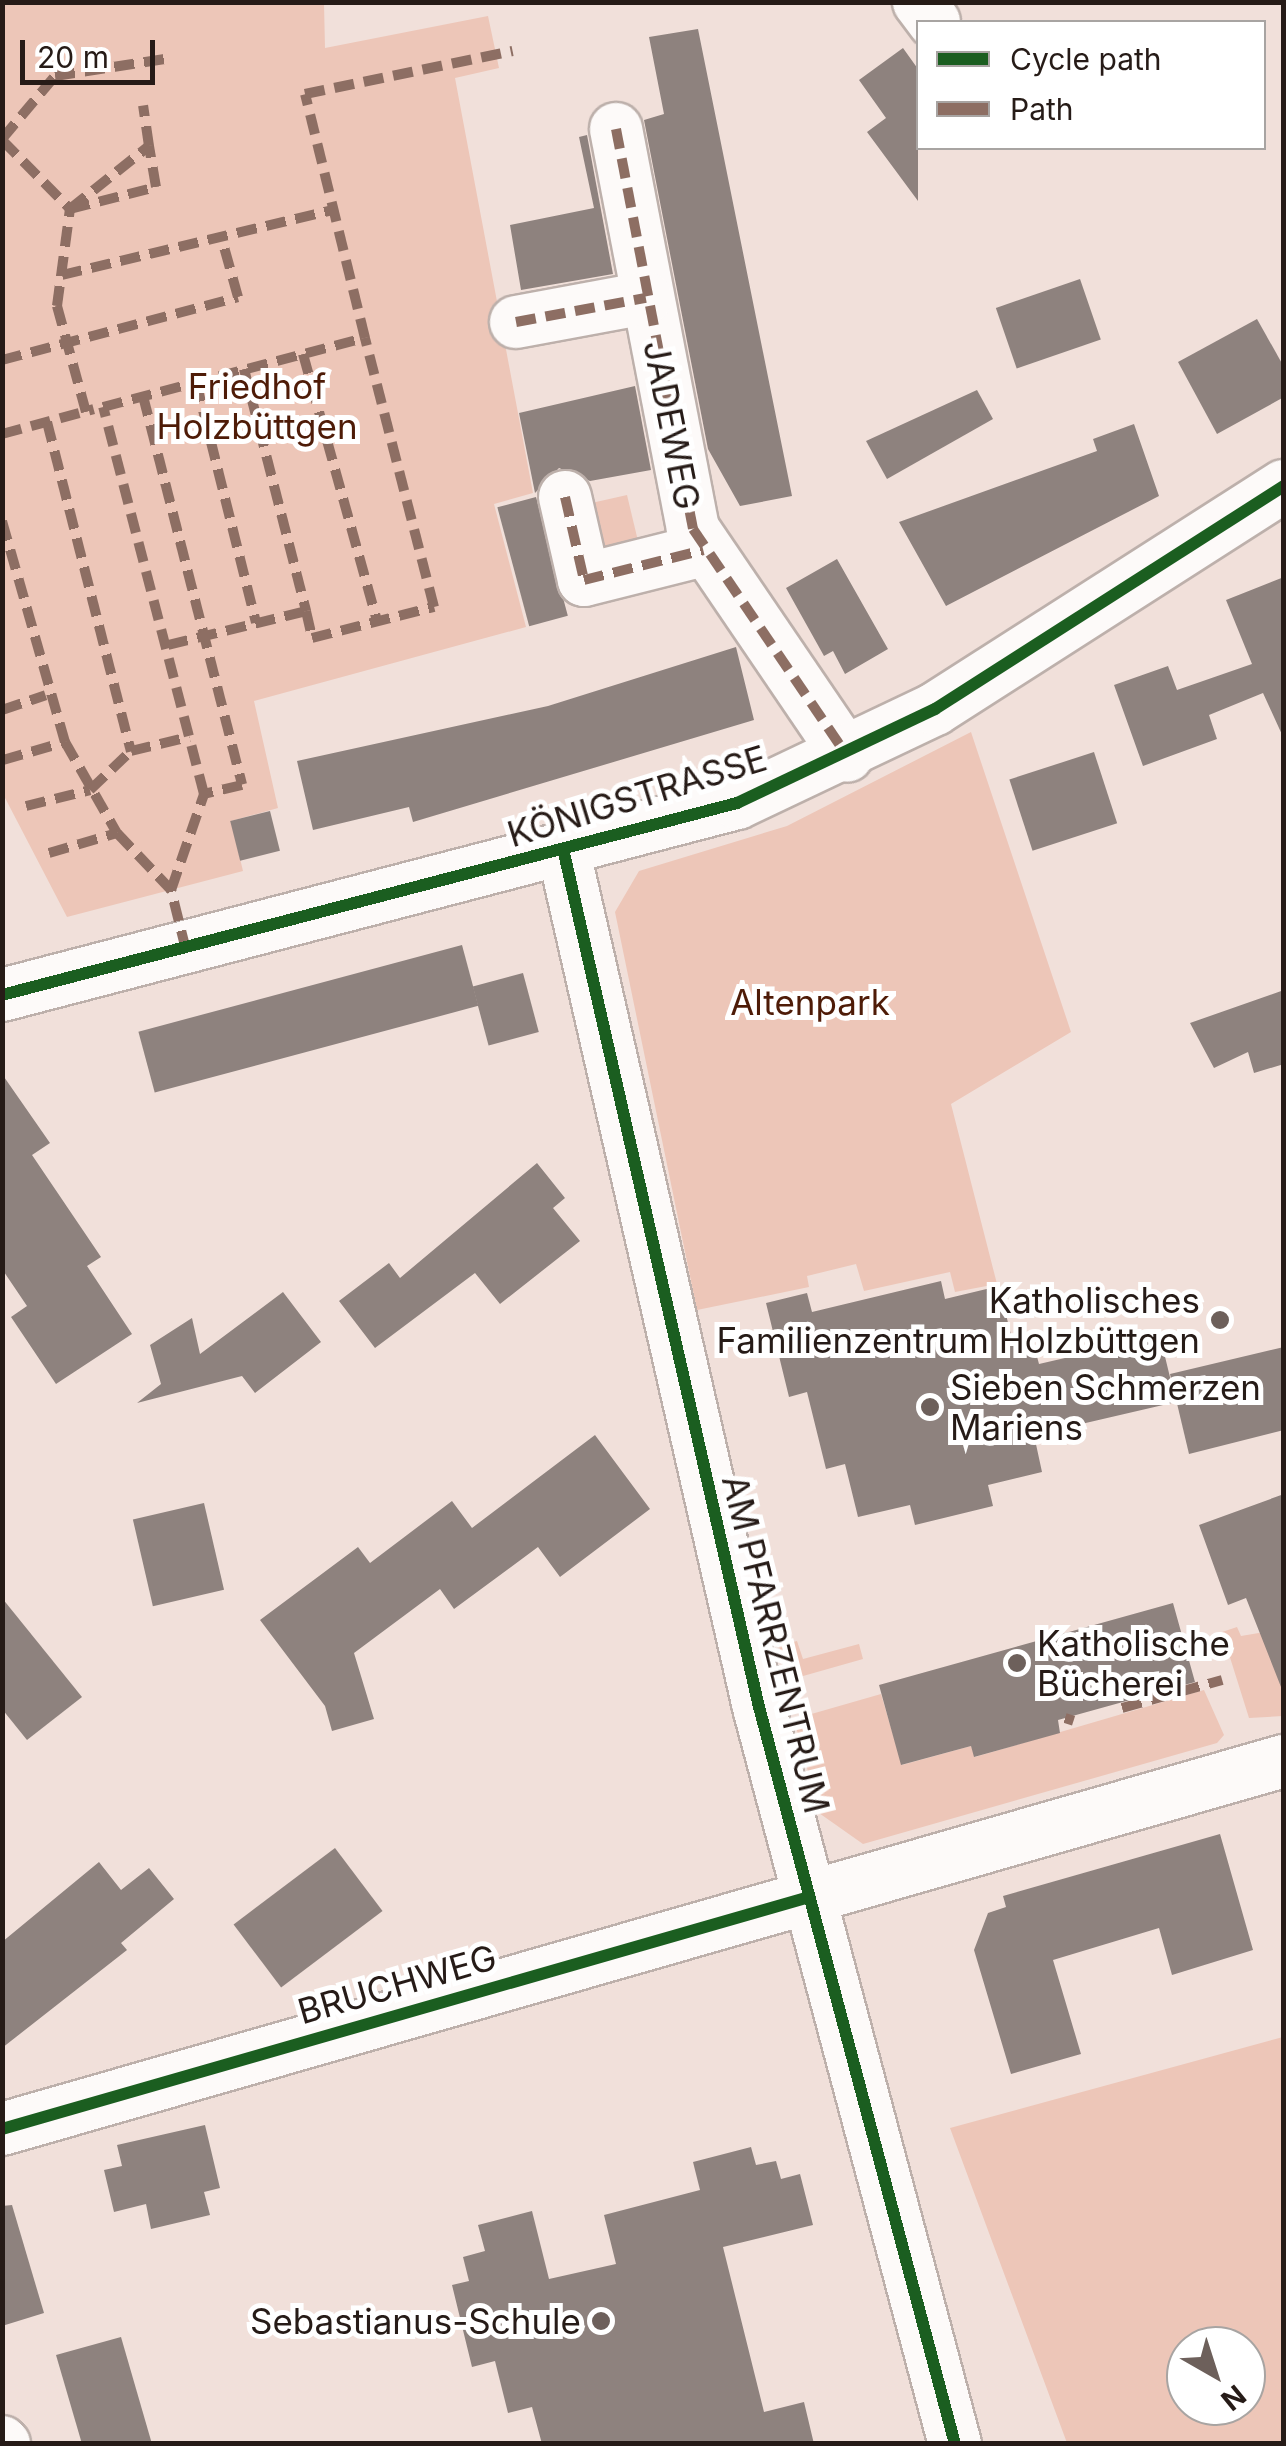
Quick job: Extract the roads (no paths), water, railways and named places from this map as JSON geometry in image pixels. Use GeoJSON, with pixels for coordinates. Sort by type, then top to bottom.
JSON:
{"type":"FeatureCollection","features":[{"type":"Feature","properties":{"kind":"street","name":"JADEWEG"},"geometry":{"type":"LineString","coordinates":[[616,129],[646,298],[703,550],[847,756]]}},
{"type":"Feature","properties":{"kind":"street","name":"JADEWEG"},"geometry":{"type":"LineString","coordinates":[[516,322],[646,298]]}},
{"type":"Feature","properties":{"kind":"street","name":"KÖNIGSTRASSE"},"geometry":{"type":"LineString","coordinates":[[2,995],[564,853],[737,803],[847,756],[1284,486]]}},
{"type":"Feature","properties":{"kind":"street","name":"JADEWEG"},"geometry":{"type":"LineString","coordinates":[[565,496],[584,580],[703,550]]}},
{"type":"Feature","properties":{"kind":"street","name":"AM PFARRZENTRUM"},"geometry":{"type":"LineString","coordinates":[[564,853],[652,1265],[809,1896],[832,1957],[956,2444]]}},
{"type":"Feature","properties":{"kind":"street","name":"BRUCHWEG"},"geometry":{"type":"LineString","coordinates":[[2,2129],[1284,1761]]}},
{"type":"Feature","properties":{"kind":"place","name":"Katholisches Familienzentrum Holzbüttgen"},"geometry":{"type":"Point","coordinates":[1220,1320]}},
{"type":"Feature","properties":{"kind":"place","name":"Sieben Schmerzen Mariens"},"geometry":{"type":"Point","coordinates":[930,1407]}},
{"type":"Feature","properties":{"kind":"place","name":"Katholische Bücherei"},"geometry":{"type":"Point","coordinates":[1017,1663]}},
{"type":"Feature","properties":{"kind":"place","name":"Sebastianus-Schule"},"geometry":{"type":"Point","coordinates":[601,2321]}},
{"type":"Feature","properties":{"kind":"park label","name":"Friedhof Holzbüttgen"},"geometry":{"type":"Point","coordinates":[257,406]}},
{"type":"Feature","properties":{"kind":"park label","name":"Altenpark"},"geometry":{"type":"Point","coordinates":[810,1002]}}]}
